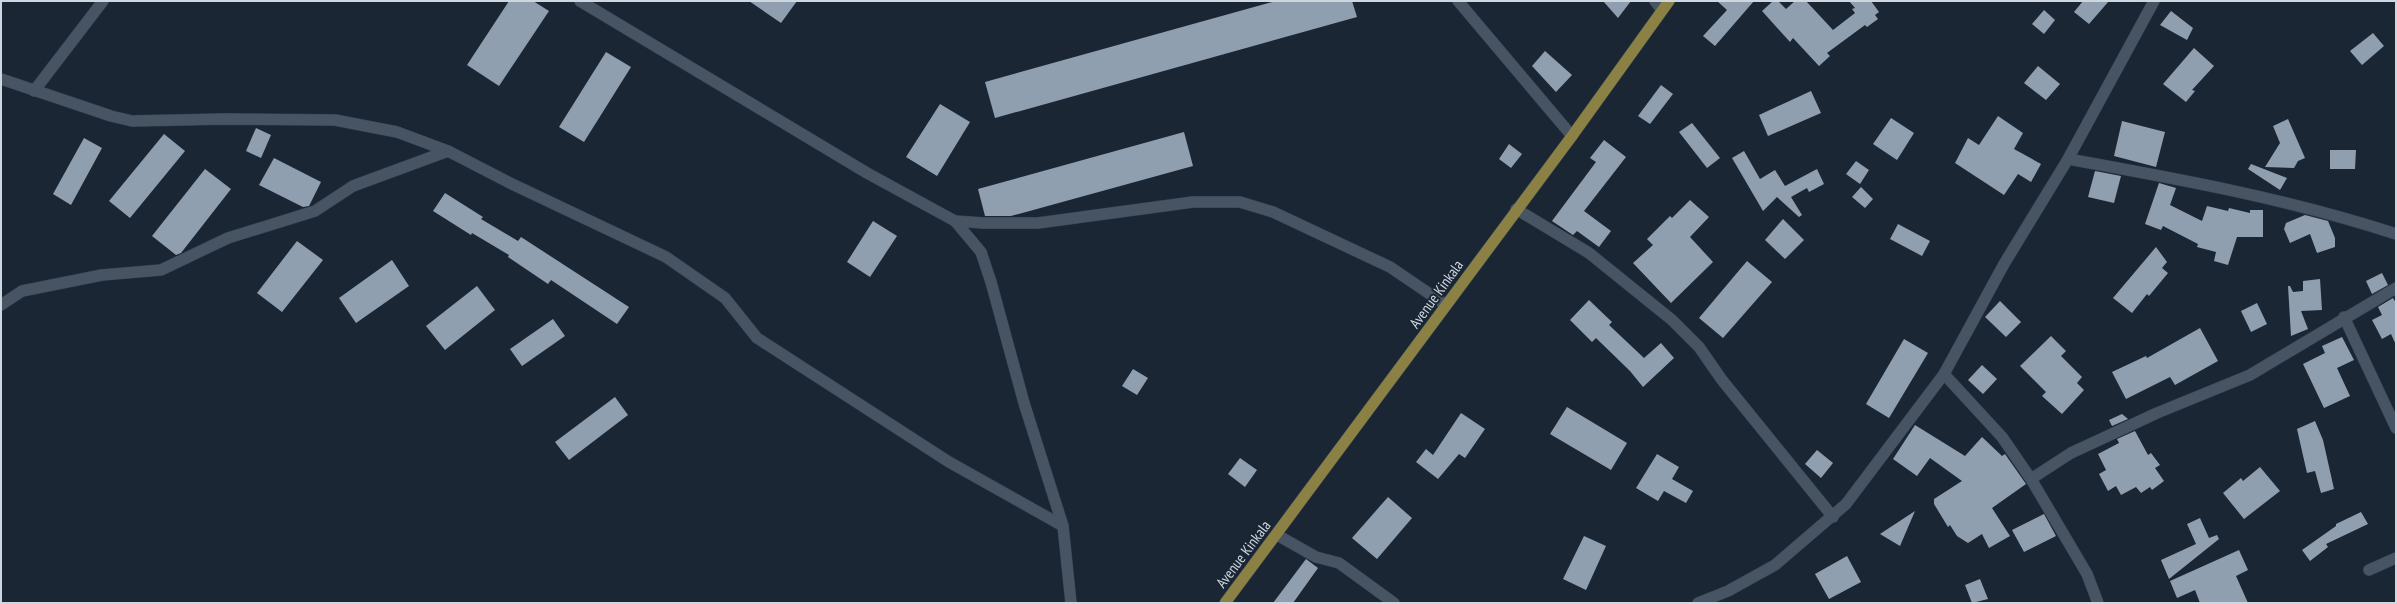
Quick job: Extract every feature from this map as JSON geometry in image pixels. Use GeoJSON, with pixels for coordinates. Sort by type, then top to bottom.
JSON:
{"type":"FeatureCollection","features":[{"type":"Feature","properties":{"kind":"main road","name":"Avenue Kinkala"},"geometry":{"type":"LineString","coordinates":[[1225,603],[1277,535],[1516,209],[1572,136],[1666,5]]}},
{"type":"Feature","properties":{"kind":"street"},"geometry":{"type":"LineString","coordinates":[[34,91],[103,1]]}},
{"type":"Feature","properties":{"kind":"street"},"geometry":{"type":"LineString","coordinates":[[580,1],[867,173],[955,220],[983,223],[1038,223],[1193,202],[1240,202],[1273,212],[1390,267],[1446,306]]}},
{"type":"Feature","properties":{"kind":"street"},"geometry":{"type":"LineString","coordinates":[[1458,1],[1572,136]]}},
{"type":"Feature","properties":{"kind":"street"},"geometry":{"type":"LineString","coordinates":[[1655,1],[1666,5]]}},
{"type":"Feature","properties":{"kind":"street"},"geometry":{"type":"LineString","coordinates":[[1698,603],[1728,591],[1775,565],[1833,517],[1846,504],[1944,374],[2004,264],[2068,159],[2154,1]]}},
{"type":"Feature","properties":{"kind":"street"},"geometry":{"type":"LineString","coordinates":[[1,79],[111,116],[132,121],[225,119],[335,120],[397,132],[448,151],[512,184],[666,257],[726,298],[757,338],[950,462],[1064,526]]}},
{"type":"Feature","properties":{"kind":"street"},"geometry":{"type":"LineString","coordinates":[[1,305],[22,291],[102,275],[161,270],[228,238],[315,211],[353,186],[448,151]]}},
{"type":"Feature","properties":{"kind":"street"},"geometry":{"type":"LineString","coordinates":[[2068,159],[2190,180],[2333,213],[2396,234]]}},
{"type":"Feature","properties":{"kind":"street"},"geometry":{"type":"LineString","coordinates":[[1516,209],[1589,253],[1672,320],[1699,347],[1726,386],[1833,517]]}},
{"type":"Feature","properties":{"kind":"street"},"geometry":{"type":"LineString","coordinates":[[955,220],[981,252],[991,282],[1024,403],[1064,526],[1071,603]]}},
{"type":"Feature","properties":{"kind":"street"},"geometry":{"type":"LineString","coordinates":[[2031,479],[2071,453],[2157,413],[2250,375],[2344,317],[2396,288]]}},
{"type":"Feature","properties":{"kind":"street"},"geometry":{"type":"LineString","coordinates":[[2344,317],[2396,428]]}},
{"type":"Feature","properties":{"kind":"street"},"geometry":{"type":"LineString","coordinates":[[1944,374],[2002,437],[2031,479],[2087,574],[2098,603]]}},
{"type":"Feature","properties":{"kind":"street"},"geometry":{"type":"LineString","coordinates":[[1277,535],[1316,556],[1339,563],[1393,603]]}},
{"type":"Feature","properties":{"kind":"street"},"geometry":{"type":"LineString","coordinates":[[2369,570],[2396,558]]}},
{"type":"Feature","properties":{"kind":"building"},"geometry":{"type":"Polygon","coordinates":[[[509,1],[533,1],[549,11],[499,86],[467,65],[509,1]]]}},
{"type":"Feature","properties":{"kind":"building"},"geometry":{"type":"Polygon","coordinates":[[[749,1],[797,1],[781,23],[749,1]]]}},
{"type":"Feature","properties":{"kind":"building"},"geometry":{"type":"Polygon","coordinates":[[[1276,1],[1352,1],[1357,17],[995,118],[985,82],[1276,1]]]}},
{"type":"Feature","properties":{"kind":"building"},"geometry":{"type":"Polygon","coordinates":[[[1603,1],[1631,1],[1618,18],[1603,1]]]}},
{"type":"Feature","properties":{"kind":"building"},"geometry":{"type":"Polygon","coordinates":[[[1717,1],[1754,1],[1715,46],[1703,36],[1727,10],[1717,1]]]}},
{"type":"Feature","properties":{"kind":"building"},"geometry":{"type":"Polygon","coordinates":[[[1773,1],[1778,1],[1786,9],[1795,1],[1806,1],[1833,30],[1855,13],[1852,9],[1855,8],[1849,1],[1871,1],[1879,12],[1875,15],[1878,19],[1867,27],[1865,25],[1827,53],[1830,56],[1819,66],[1793,38],[1790,42],[1762,11],[1773,1]]]}},
{"type":"Feature","properties":{"kind":"building"},"geometry":{"type":"Polygon","coordinates":[[[2083,1],[2109,1],[2089,24],[2074,12],[2083,1]]]}},
{"type":"Feature","properties":{"kind":"building"},"geometry":{"type":"Polygon","coordinates":[[[2044,10],[2055,20],[2044,34],[2032,24],[2044,10]]]}},
{"type":"Feature","properties":{"kind":"building"},"geometry":{"type":"Polygon","coordinates":[[[2171,11],[2193,28],[2187,40],[2160,25],[2171,11]]]}},
{"type":"Feature","properties":{"kind":"building"},"geometry":{"type":"Polygon","coordinates":[[[2373,33],[2384,46],[2362,65],[2350,51],[2373,33]]]}},
{"type":"Feature","properties":{"kind":"building"},"geometry":{"type":"Polygon","coordinates":[[[2194,48],[2214,66],[2192,90],[2195,91],[2186,102],[2163,84],[2194,48]]]}},
{"type":"Feature","properties":{"kind":"building"},"geometry":{"type":"Polygon","coordinates":[[[1545,51],[1572,75],[1556,92],[1532,66],[1545,51]]]}},
{"type":"Feature","properties":{"kind":"building"},"geometry":{"type":"Polygon","coordinates":[[[606,52],[631,67],[584,142],[559,127],[606,52]]]}},
{"type":"Feature","properties":{"kind":"building"},"geometry":{"type":"Polygon","coordinates":[[[2038,66],[2060,84],[2046,100],[2024,83],[2038,66]]]}},
{"type":"Feature","properties":{"kind":"building"},"geometry":{"type":"Polygon","coordinates":[[[1661,85],[1673,94],[1650,124],[1638,116],[1661,85]]]}},
{"type":"Feature","properties":{"kind":"building"},"geometry":{"type":"Polygon","coordinates":[[[1811,91],[1821,113],[1768,136],[1759,115],[1811,91]]]}},
{"type":"Feature","properties":{"kind":"building"},"geometry":{"type":"Polygon","coordinates":[[[940,104],[970,122],[937,176],[906,157],[940,104]]]}},
{"type":"Feature","properties":{"kind":"building"},"geometry":{"type":"Polygon","coordinates":[[[1998,116],[2023,133],[2014,149],[2041,164],[2031,182],[2018,174],[2004,195],[1955,163],[1968,138],[1979,145],[1998,116]]]}},
{"type":"Feature","properties":{"kind":"building"},"geometry":{"type":"Polygon","coordinates":[[[1891,118],[1914,133],[1897,160],[1873,144],[1891,118]]]}},
{"type":"Feature","properties":{"kind":"building"},"geometry":{"type":"Polygon","coordinates":[[[2288,119],[2305,158],[2298,161],[2294,168],[2265,167],[2280,143],[2273,126],[2288,119]]]}},
{"type":"Feature","properties":{"kind":"building"},"geometry":{"type":"Polygon","coordinates":[[[2122,121],[2165,132],[2156,167],[2114,156],[2122,121]]]}},
{"type":"Feature","properties":{"kind":"building"},"geometry":{"type":"Polygon","coordinates":[[[1692,123],[1720,158],[1707,168],[1679,132],[1692,123]]]}},
{"type":"Feature","properties":{"kind":"building"},"geometry":{"type":"Polygon","coordinates":[[[256,128],[271,135],[261,158],[246,151],[256,128]]]}},
{"type":"Feature","properties":{"kind":"building"},"geometry":{"type":"Polygon","coordinates":[[[1184,132],[1193,166],[1011,216],[985,216],[978,189],[1184,132]]]}},
{"type":"Feature","properties":{"kind":"building"},"geometry":{"type":"Polygon","coordinates":[[[164,134],[185,151],[130,218],[109,201],[164,134]]]}},
{"type":"Feature","properties":{"kind":"building"},"geometry":{"type":"Polygon","coordinates":[[[84,138],[102,148],[71,205],[53,194],[84,138]]]}},
{"type":"Feature","properties":{"kind":"building"},"geometry":{"type":"Polygon","coordinates":[[[1604,140],[1626,157],[1584,211],[1611,231],[1599,247],[1577,231],[1573,235],[1552,221],[1596,162],[1590,158],[1604,140]]]}},
{"type":"Feature","properties":{"kind":"building"},"geometry":{"type":"Polygon","coordinates":[[[1509,144],[1522,154],[1511,168],[1499,159],[1509,144]]]}},
{"type":"Feature","properties":{"kind":"building"},"geometry":{"type":"Polygon","coordinates":[[[2330,150],[2356,150],[2355,169],[2330,169],[2330,150]]]}},
{"type":"Feature","properties":{"kind":"building"},"geometry":{"type":"Polygon","coordinates":[[[1744,151],[1760,179],[1775,170],[1785,186],[1817,169],[1824,184],[1809,192],[1807,188],[1791,197],[1802,215],[1799,217],[1777,197],[1763,211],[1732,158],[1744,151]]]}},
{"type":"Feature","properties":{"kind":"building"},"geometry":{"type":"Polygon","coordinates":[[[274,158],[321,182],[309,206],[303,207],[259,185],[274,158]]]}},
{"type":"Feature","properties":{"kind":"building"},"geometry":{"type":"Polygon","coordinates":[[[1856,161],[1869,170],[1860,184],[1846,174],[1856,161]]]}},
{"type":"Feature","properties":{"kind":"building"},"geometry":{"type":"Polygon","coordinates":[[[2251,164],[2287,178],[2280,190],[2248,169],[2251,164]]]}},
{"type":"Feature","properties":{"kind":"building"},"geometry":{"type":"Polygon","coordinates":[[[205,169],[231,189],[181,253],[176,255],[152,236],[205,169]]]}},
{"type":"Feature","properties":{"kind":"building"},"geometry":{"type":"Polygon","coordinates":[[[2095,171],[2121,176],[2114,203],[2088,197],[2095,171]]]}},
{"type":"Feature","properties":{"kind":"building"},"geometry":{"type":"Polygon","coordinates":[[[2159,183],[2176,188],[2170,205],[2202,221],[2207,206],[2228,211],[2229,208],[2250,213],[2250,210],[2263,210],[2263,237],[2237,237],[2228,265],[2214,261],[2216,252],[2197,247],[2198,244],[2163,226],[2161,230],[2145,224],[2159,183]]]}},
{"type":"Feature","properties":{"kind":"building"},"geometry":{"type":"Polygon","coordinates":[[[1861,187],[1873,199],[1865,208],[1852,197],[1861,187]]]}},
{"type":"Feature","properties":{"kind":"building"},"geometry":{"type":"Polygon","coordinates":[[[445,193],[483,217],[481,219],[518,241],[521,237],[629,307],[617,324],[551,280],[548,284],[508,257],[509,255],[472,233],[471,235],[433,211],[445,193]]]}},
{"type":"Feature","properties":{"kind":"building"},"geometry":{"type":"Polygon","coordinates":[[[1690,200],[1709,217],[1690,237],[1713,262],[1671,303],[1633,263],[1653,245],[1647,239],[1670,216],[1672,218],[1690,200]]]}},
{"type":"Feature","properties":{"kind":"building"},"geometry":{"type":"Polygon","coordinates":[[[2305,215],[2328,221],[2335,238],[2335,247],[2317,253],[2310,234],[2290,243],[2284,229],[2286,223],[2305,215]]]}},
{"type":"Feature","properties":{"kind":"building"},"geometry":{"type":"Polygon","coordinates":[[[1783,219],[1804,240],[1785,259],[1765,240],[1783,219]]]}},
{"type":"Feature","properties":{"kind":"building"},"geometry":{"type":"Polygon","coordinates":[[[873,221],[897,236],[870,277],[847,262],[873,221]]]}},
{"type":"Feature","properties":{"kind":"building"},"geometry":{"type":"Polygon","coordinates":[[[1898,224],[1930,241],[1922,256],[1890,239],[1898,224]]]}},
{"type":"Feature","properties":{"kind":"building"},"geometry":{"type":"Polygon","coordinates":[[[297,241],[323,260],[282,312],[257,293],[297,241]]]}},
{"type":"Feature","properties":{"kind":"building"},"geometry":{"type":"Polygon","coordinates":[[[2156,247],[2167,262],[2162,268],[2168,273],[2149,296],[2147,294],[2132,313],[2113,298],[2156,247]]]}},
{"type":"Feature","properties":{"kind":"building"},"geometry":{"type":"Polygon","coordinates":[[[392,260],[409,286],[356,323],[339,298],[392,260]]]}},
{"type":"Feature","properties":{"kind":"building"},"geometry":{"type":"Polygon","coordinates":[[[1747,261],[1772,282],[1723,338],[1699,318],[1747,261]]]}},
{"type":"Feature","properties":{"kind":"building"},"geometry":{"type":"Polygon","coordinates":[[[2382,273],[2388,285],[2372,294],[2366,281],[2382,273]]]}},
{"type":"Feature","properties":{"kind":"building"},"geometry":{"type":"Polygon","coordinates":[[[2320,279],[2322,310],[2301,311],[2308,329],[2291,336],[2288,286],[2290,286],[2293,292],[2303,291],[2303,281],[2320,279]]]}},
{"type":"Feature","properties":{"kind":"building"},"geometry":{"type":"Polygon","coordinates":[[[477,286],[495,310],[445,350],[426,326],[477,286]]]}},
{"type":"Feature","properties":{"kind":"building"},"geometry":{"type":"Polygon","coordinates":[[[2393,298],[2396,303],[2396,345],[2391,334],[2382,339],[2372,320],[2382,315],[2378,307],[2393,298]]]}},
{"type":"Feature","properties":{"kind":"building"},"geometry":{"type":"Polygon","coordinates":[[[1589,300],[1612,322],[1609,325],[1644,358],[1661,343],[1674,358],[1643,387],[1630,371],[1596,338],[1592,342],[1570,320],[1589,300]]]}},
{"type":"Feature","properties":{"kind":"building"},"geometry":{"type":"Polygon","coordinates":[[[2000,301],[2021,322],[2006,337],[1985,317],[2000,301]]]}},
{"type":"Feature","properties":{"kind":"building"},"geometry":{"type":"Polygon","coordinates":[[[2257,303],[2267,324],[2251,332],[2241,311],[2257,303]]]}},
{"type":"Feature","properties":{"kind":"building"},"geometry":{"type":"Polygon","coordinates":[[[553,319],[565,336],[522,366],[510,349],[553,319]]]}},
{"type":"Feature","properties":{"kind":"building"},"geometry":{"type":"Polygon","coordinates":[[[2200,328],[2218,361],[2175,385],[2170,377],[2126,399],[2112,372],[2146,356],[2147,358],[2200,328]]]}},
{"type":"Feature","properties":{"kind":"building"},"geometry":{"type":"Polygon","coordinates":[[[2051,336],[2066,351],[2061,356],[2082,377],[2077,383],[2084,390],[2062,414],[2042,396],[2046,392],[2020,366],[2051,336]]]}},
{"type":"Feature","properties":{"kind":"building"},"geometry":{"type":"Polygon","coordinates":[[[2342,337],[2354,360],[2337,368],[2350,396],[2324,408],[2303,364],[2325,353],[2322,346],[2342,337]]]}},
{"type":"Feature","properties":{"kind":"building"},"geometry":{"type":"Polygon","coordinates":[[[1904,339],[1928,353],[1889,418],[1866,404],[1904,339]]]}},
{"type":"Feature","properties":{"kind":"building"},"geometry":{"type":"Polygon","coordinates":[[[1982,365],[1997,379],[1983,394],[1968,380],[1982,365]]]}},
{"type":"Feature","properties":{"kind":"building"},"geometry":{"type":"Polygon","coordinates":[[[1133,369],[1148,378],[1137,395],[1122,386],[1133,369]]]}},
{"type":"Feature","properties":{"kind":"building"},"geometry":{"type":"Polygon","coordinates":[[[615,397],[628,415],[569,460],[555,442],[615,397]]]}},
{"type":"Feature","properties":{"kind":"building"},"geometry":{"type":"Polygon","coordinates":[[[1567,407],[1627,443],[1611,470],[1550,434],[1567,407]]]}},
{"type":"Feature","properties":{"kind":"building"},"geometry":{"type":"Polygon","coordinates":[[[1461,413],[1485,429],[1465,458],[1459,454],[1438,479],[1416,462],[1426,449],[1433,455],[1461,413]]]}},
{"type":"Feature","properties":{"kind":"building"},"geometry":{"type":"Polygon","coordinates":[[[2122,414],[2128,419],[2112,426],[2109,420],[2122,414]]]}},
{"type":"Feature","properties":{"kind":"building"},"geometry":{"type":"Polygon","coordinates":[[[2315,421],[2323,440],[2334,489],[2321,493],[2315,471],[2307,473],[2297,429],[2315,421]]]}},
{"type":"Feature","properties":{"kind":"building"},"geometry":{"type":"Polygon","coordinates":[[[1915,425],[1965,456],[1982,437],[2002,456],[2005,454],[2026,484],[1992,508],[2010,536],[1989,548],[1982,534],[1968,543],[1957,536],[1950,525],[1948,527],[1934,504],[1934,499],[1962,481],[1930,458],[1917,476],[1893,459],[1915,425]]]}},
{"type":"Feature","properties":{"kind":"building"},"geometry":{"type":"Polygon","coordinates":[[[2135,431],[2148,455],[2151,453],[2160,465],[2155,468],[2164,481],[2152,490],[2150,487],[2141,493],[2136,487],[2121,495],[2116,486],[2108,491],[2099,474],[2106,470],[2098,454],[2119,443],[2117,439],[2135,431]]]}},
{"type":"Feature","properties":{"kind":"building"},"geometry":{"type":"Polygon","coordinates":[[[1817,450],[1833,463],[1821,478],[1805,464],[1817,450]]]}},
{"type":"Feature","properties":{"kind":"building"},"geometry":{"type":"Polygon","coordinates":[[[1657,454],[1679,467],[1672,479],[1693,491],[1686,503],[1664,491],[1658,501],[1636,488],[1657,454]]]}},
{"type":"Feature","properties":{"kind":"building"},"geometry":{"type":"Polygon","coordinates":[[[1240,458],[1257,470],[1245,487],[1228,474],[1240,458]]]}},
{"type":"Feature","properties":{"kind":"building"},"geometry":{"type":"Polygon","coordinates":[[[2260,467],[2280,491],[2244,519],[2223,493],[2241,478],[2243,481],[2260,467]]]}},
{"type":"Feature","properties":{"kind":"building"},"geometry":{"type":"Polygon","coordinates":[[[1388,497],[1412,518],[1377,559],[1352,538],[1388,497]]]}},
{"type":"Feature","properties":{"kind":"building"},"geometry":{"type":"Polygon","coordinates":[[[1915,511],[1900,546],[1880,534],[1915,511]]]}},
{"type":"Feature","properties":{"kind":"building"},"geometry":{"type":"Polygon","coordinates":[[[2361,512],[2368,524],[2326,544],[2328,547],[2310,561],[2302,550],[2336,526],[2336,524],[2361,512]]]}},
{"type":"Feature","properties":{"kind":"building"},"geometry":{"type":"Polygon","coordinates":[[[2044,514],[2056,536],[2024,552],[2012,530],[2044,514]]]}},
{"type":"Feature","properties":{"kind":"building"},"geometry":{"type":"Polygon","coordinates":[[[2200,518],[2209,538],[2217,535],[2219,539],[2169,579],[2161,560],[2196,544],[2187,524],[2200,518]]]}},
{"type":"Feature","properties":{"kind":"building"},"geometry":{"type":"Polygon","coordinates":[[[1584,536],[1606,546],[1586,590],[1563,579],[1584,536]]]}},
{"type":"Feature","properties":{"kind":"building"},"geometry":{"type":"Polygon","coordinates":[[[2239,550],[2248,570],[2236,576],[2248,603],[2200,603],[2195,590],[2177,598],[2170,581],[2239,550]]]}},
{"type":"Feature","properties":{"kind":"building"},"geometry":{"type":"Polygon","coordinates":[[[1847,556],[1861,582],[1829,599],[1815,574],[1847,556]]]}},
{"type":"Feature","properties":{"kind":"building"},"geometry":{"type":"Polygon","coordinates":[[[1306,559],[1318,568],[1293,603],[1273,603],[1306,559]]]}},
{"type":"Feature","properties":{"kind":"building"},"geometry":{"type":"Polygon","coordinates":[[[1980,579],[1988,599],[1972,603],[1965,585],[1980,579]]]}}]}
